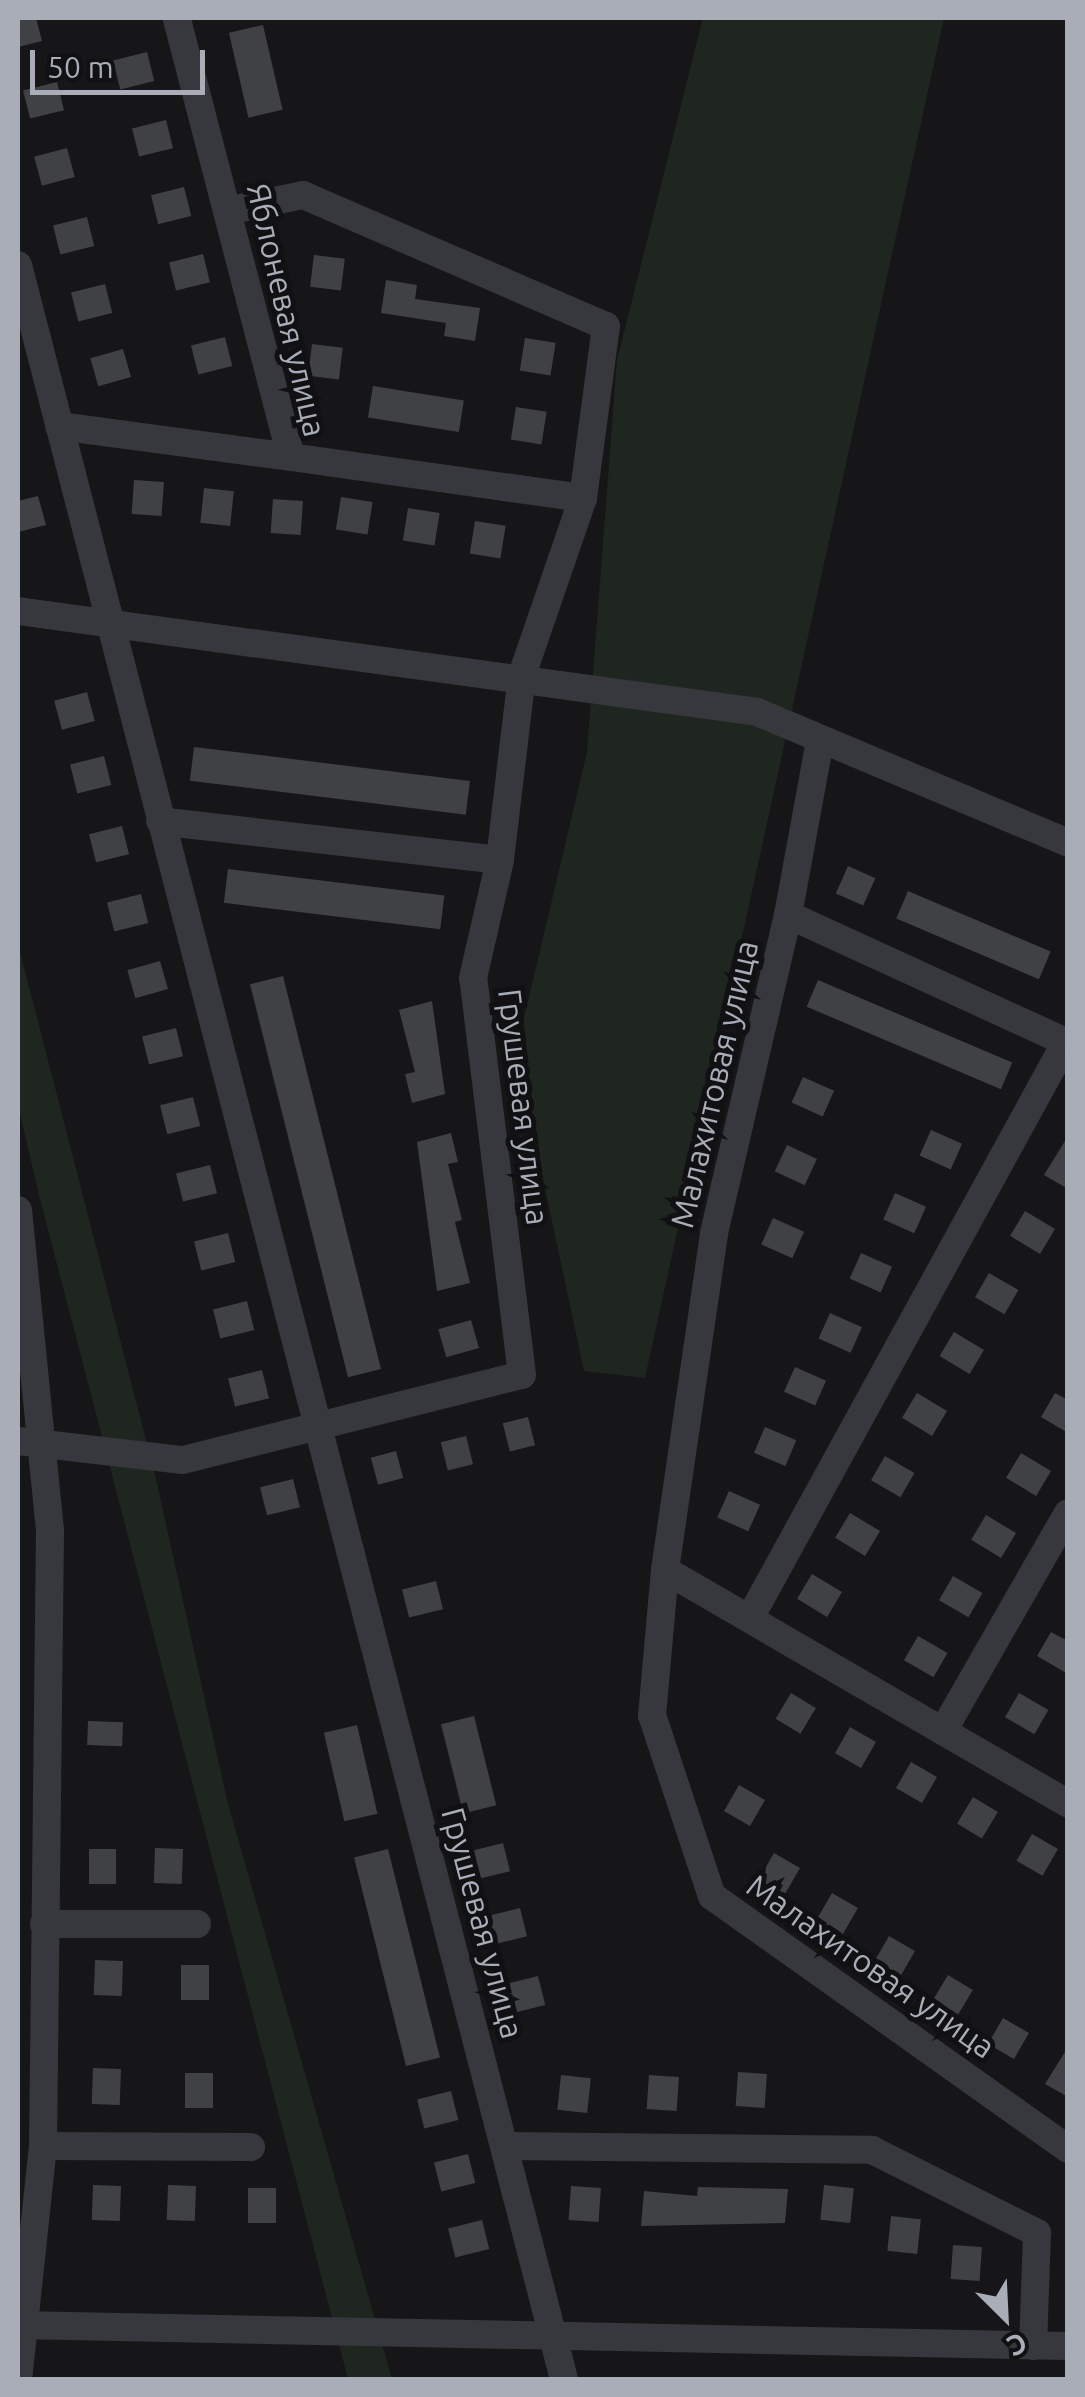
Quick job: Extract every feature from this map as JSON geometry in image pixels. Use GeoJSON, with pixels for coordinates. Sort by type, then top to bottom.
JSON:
{"type":"FeatureCollection","features":[{"type":"Feature","properties":{"kind":"street","name":"Яблоневая улица"},"geometry":{"type":"LineString","coordinates":[[59,426],[291,457],[178,18]]}},
{"type":"Feature","properties":{"kind":"street"},"geometry":{"type":"LineString","coordinates":[[160,822],[500,860],[522,675],[583,498],[606,326],[303,194],[227,211]]}},
{"type":"Feature","properties":{"kind":"street"},"geometry":{"type":"LineString","coordinates":[[18,265],[110,623]]}},
{"type":"Feature","properties":{"kind":"street"},"geometry":{"type":"LineString","coordinates":[[291,457],[583,498]]}},
{"type":"Feature","properties":{"kind":"street"},"geometry":{"type":"LineString","coordinates":[[18,611],[522,675],[757,712],[1068,843]]}},
{"type":"Feature","properties":{"kind":"street","name":"Грушевая улица"},"geometry":{"type":"LineString","coordinates":[[110,623],[564,2380]]}},
{"type":"Feature","properties":{"kind":"street"},"geometry":{"type":"LineString","coordinates":[[788,915],[820,740]]}},
{"type":"Feature","properties":{"kind":"street","name":"Грушевая улица"},"geometry":{"type":"LineString","coordinates":[[318,1428],[522,1375],[473,978],[500,860]]}},
{"type":"Feature","properties":{"kind":"street","name":"Малахитовая улица"},"geometry":{"type":"LineString","coordinates":[[750,1618],[1067,1042],[788,915],[714,1234],[666,1570],[652,1715],[712,1896],[1068,2149]]}},
{"type":"Feature","properties":{"kind":"street"},"geometry":{"type":"LineString","coordinates":[[18,1210],[31,1442],[44,1924],[42,2146],[18,2380]]}},
{"type":"Feature","properties":{"kind":"street"},"geometry":{"type":"LineString","coordinates":[[31,1442],[183,1460],[318,1428]]}},
{"type":"Feature","properties":{"kind":"street"},"geometry":{"type":"LineString","coordinates":[[943,1731],[1068,1513]]}},
{"type":"Feature","properties":{"kind":"street"},"geometry":{"type":"LineString","coordinates":[[666,1570],[1068,1804]]}},
{"type":"Feature","properties":{"kind":"street"},"geometry":{"type":"LineString","coordinates":[[44,1924],[197,1924]]}},
{"type":"Feature","properties":{"kind":"street"},"geometry":{"type":"LineString","coordinates":[[42,2146],[251,2147]]}},
{"type":"Feature","properties":{"kind":"street"},"geometry":{"type":"LineString","coordinates":[[504,2146],[872,2150],[1037,2234],[1034,2346]]}},
{"type":"Feature","properties":{"kind":"street"},"geometry":{"type":"LineString","coordinates":[[21,2325],[555,2340],[1068,2346]]}},
{"type":"Feature","properties":{"kind":"shaded area"},"geometry":{"type":"Polygon","coordinates":[[[703,18],[944,18],[645,1378],[584,1371],[516,1052],[587,752],[617,360],[703,18]]]}},
{"type":"Feature","properties":{"kind":"shaded area"},"geometry":{"type":"Polygon","coordinates":[[[18,944],[156,1479],[227,1800],[392,2379],[348,2379],[40,1199],[18,1105],[18,944]]]}},
{"type":"Feature","properties":{"kind":"building"},"geometry":{"type":"Polygon","coordinates":[[[18,18],[36,18],[42,41],[18,47],[18,18]]]}},
{"type":"Feature","properties":{"kind":"building"},"geometry":{"type":"Polygon","coordinates":[[[263,25],[283,110],[248,118],[229,33],[263,25]]]}},
{"type":"Feature","properties":{"kind":"building"},"geometry":{"type":"Polygon","coordinates":[[[147,52],[154,81],[120,90],[113,60],[147,52]]]}},
{"type":"Feature","properties":{"kind":"building"},"geometry":{"type":"Polygon","coordinates":[[[57,82],[64,110],[30,119],[23,90],[57,82]]]}},
{"type":"Feature","properties":{"kind":"building"},"geometry":{"type":"Polygon","coordinates":[[[166,120],[173,148],[139,157],[132,128],[166,120]]]}},
{"type":"Feature","properties":{"kind":"building"},"geometry":{"type":"Polygon","coordinates":[[[67,148],[75,177],[42,186],[34,157],[67,148]]]}},
{"type":"Feature","properties":{"kind":"building"},"geometry":{"type":"Polygon","coordinates":[[[184,187],[191,216],[158,224],[151,195],[184,187]]]}},
{"type":"Feature","properties":{"kind":"building"},"geometry":{"type":"Polygon","coordinates":[[[87,217],[94,246],[60,255],[53,225],[87,217]]]}},
{"type":"Feature","properties":{"kind":"building"},"geometry":{"type":"Polygon","coordinates":[[[203,254],[210,282],[176,291],[169,262],[203,254]]]}},
{"type":"Feature","properties":{"kind":"building"},"geometry":{"type":"Polygon","coordinates":[[[314,255],[345,259],[341,291],[310,287],[314,255]]]}},
{"type":"Feature","properties":{"kind":"building"},"geometry":{"type":"Polygon","coordinates":[[[386,280],[417,285],[415,299],[480,308],[475,341],[444,336],[446,323],[381,313],[386,280]]]}},
{"type":"Feature","properties":{"kind":"building"},"geometry":{"type":"Polygon","coordinates":[[[105,284],[112,313],[78,322],[71,292],[105,284]]]}},
{"type":"Feature","properties":{"kind":"building"},"geometry":{"type":"Polygon","coordinates":[[[225,337],[232,366],[198,375],[191,345],[225,337]]]}},
{"type":"Feature","properties":{"kind":"building"},"geometry":{"type":"Polygon","coordinates":[[[525,338],[556,343],[550,375],[520,371],[525,338]]]}},
{"type":"Feature","properties":{"kind":"building"},"geometry":{"type":"Polygon","coordinates":[[[312,344],[343,348],[339,380],[308,376],[312,344]]]}},
{"type":"Feature","properties":{"kind":"building"},"geometry":{"type":"Polygon","coordinates":[[[123,349],[131,377],[98,386],[90,358],[123,349]]]}},
{"type":"Feature","properties":{"kind":"building"},"geometry":{"type":"Polygon","coordinates":[[[373,386],[464,400],[459,432],[368,418],[373,386]]]}},
{"type":"Feature","properties":{"kind":"building"},"geometry":{"type":"Polygon","coordinates":[[[516,407],[547,412],[541,444],[511,440],[516,407]]]}},
{"type":"Feature","properties":{"kind":"building"},"geometry":{"type":"Polygon","coordinates":[[[134,480],[164,482],[162,516],[132,514],[134,480]]]}},
{"type":"Feature","properties":{"kind":"building"},"geometry":{"type":"Polygon","coordinates":[[[204,488],[234,491],[230,526],[200,523],[204,488]]]}},
{"type":"Feature","properties":{"kind":"building"},"geometry":{"type":"Polygon","coordinates":[[[38,496],[46,525],[18,532],[18,501],[38,496]]]}},
{"type":"Feature","properties":{"kind":"building"},"geometry":{"type":"Polygon","coordinates":[[[341,497],[373,502],[367,535],[336,530],[341,497]]]}},
{"type":"Feature","properties":{"kind":"building"},"geometry":{"type":"Polygon","coordinates":[[[273,499],[303,501],[301,535],[271,533],[273,499]]]}},
{"type":"Feature","properties":{"kind":"building"},"geometry":{"type":"Polygon","coordinates":[[[408,508],[440,513],[434,546],[403,541],[408,508]]]}},
{"type":"Feature","properties":{"kind":"building"},"geometry":{"type":"Polygon","coordinates":[[[475,521],[506,526],[500,558],[470,554],[475,521]]]}},
{"type":"Feature","properties":{"kind":"building"},"geometry":{"type":"Polygon","coordinates":[[[87,692],[95,721],[62,730],[54,701],[87,692]]]}},
{"type":"Feature","properties":{"kind":"building"},"geometry":{"type":"Polygon","coordinates":[[[194,747],[470,781],[466,815],[190,781],[194,747]]]}},
{"type":"Feature","properties":{"kind":"building"},"geometry":{"type":"Polygon","coordinates":[[[104,756],[111,785],[77,794],[70,764],[104,756]]]}},
{"type":"Feature","properties":{"kind":"building"},"geometry":{"type":"Polygon","coordinates":[[[122,826],[129,854],[96,862],[89,834],[122,826]]]}},
{"type":"Feature","properties":{"kind":"building"},"geometry":{"type":"Polygon","coordinates":[[[848,866],[875,878],[863,906],[836,893],[848,866]]]}},
{"type":"Feature","properties":{"kind":"building"},"geometry":{"type":"Polygon","coordinates":[[[228,869],[444,896],[440,929],[224,903],[228,869]]]}},
{"type":"Feature","properties":{"kind":"building"},"geometry":{"type":"Polygon","coordinates":[[[908,891],[1051,952],[1039,979],[896,919],[908,891]]]}},
{"type":"Feature","properties":{"kind":"building"},"geometry":{"type":"Polygon","coordinates":[[[141,894],[148,923],[114,932],[107,902],[141,894]]]}},
{"type":"Feature","properties":{"kind":"building"},"geometry":{"type":"Polygon","coordinates":[[[160,961],[168,989],[135,998],[127,970],[160,961]]]}},
{"type":"Feature","properties":{"kind":"building"},"geometry":{"type":"Polygon","coordinates":[[[283,976],[381,1369],[348,1377],[250,984],[283,976]]]}},
{"type":"Feature","properties":{"kind":"building"},"geometry":{"type":"Polygon","coordinates":[[[818,980],[1012,1062],[1001,1089],[807,1007],[818,980]]]}},
{"type":"Feature","properties":{"kind":"building"},"geometry":{"type":"Polygon","coordinates":[[[432,1001],[445,1094],[412,1103],[405,1074],[415,1072],[399,1010],[432,1001]]]}},
{"type":"Feature","properties":{"kind":"building"},"geometry":{"type":"Polygon","coordinates":[[[176,1028],[183,1056],[149,1065],[142,1036],[176,1028]]]}},
{"type":"Feature","properties":{"kind":"building"},"geometry":{"type":"Polygon","coordinates":[[[803,1077],[834,1091],[823,1116],[792,1103],[803,1077]]]}},
{"type":"Feature","properties":{"kind":"building"},"geometry":{"type":"Polygon","coordinates":[[[193,1097],[200,1126],[167,1134],[160,1105],[193,1097]]]}},
{"type":"Feature","properties":{"kind":"building"},"geometry":{"type":"Polygon","coordinates":[[[931,1130],[962,1144],[951,1169],[920,1156],[931,1130]]]}},
{"type":"Feature","properties":{"kind":"building"},"geometry":{"type":"Polygon","coordinates":[[[451,1133],[458,1162],[448,1164],[462,1220],[455,1222],[470,1283],[437,1291],[417,1142],[451,1133]]]}},
{"type":"Feature","properties":{"kind":"building"},"geometry":{"type":"Polygon","coordinates":[[[1068,1136],[1068,1189],[1044,1175],[1068,1136]]]}},
{"type":"Feature","properties":{"kind":"building"},"geometry":{"type":"Polygon","coordinates":[[[787,1145],[817,1159],[805,1185],[775,1171],[787,1145]]]}},
{"type":"Feature","properties":{"kind":"building"},"geometry":{"type":"Polygon","coordinates":[[[210,1165],[217,1193],[183,1202],[176,1173],[210,1165]]]}},
{"type":"Feature","properties":{"kind":"building"},"geometry":{"type":"Polygon","coordinates":[[[895,1193],[926,1207],[914,1233],[883,1219],[895,1193]]]}},
{"type":"Feature","properties":{"kind":"building"},"geometry":{"type":"Polygon","coordinates":[[[1025,1211],[1055,1229],[1040,1254],[1010,1236],[1025,1211]]]}},
{"type":"Feature","properties":{"kind":"building"},"geometry":{"type":"Polygon","coordinates":[[[773,1218],[804,1232],[792,1258],[761,1244],[773,1218]]]}},
{"type":"Feature","properties":{"kind":"building"},"geometry":{"type":"Polygon","coordinates":[[[228,1233],[235,1262],[201,1271],[194,1241],[228,1233]]]}},
{"type":"Feature","properties":{"kind":"building"},"geometry":{"type":"Polygon","coordinates":[[[861,1253],[892,1267],[881,1292],[850,1279],[861,1253]]]}},
{"type":"Feature","properties":{"kind":"building"},"geometry":{"type":"Polygon","coordinates":[[[989,1273],[1018,1290],[1004,1314],[975,1297],[989,1273]]]}},
{"type":"Feature","properties":{"kind":"building"},"geometry":{"type":"Polygon","coordinates":[[[247,1301],[254,1330],[220,1339],[213,1309],[247,1301]]]}},
{"type":"Feature","properties":{"kind":"building"},"geometry":{"type":"Polygon","coordinates":[[[830,1313],[862,1327],[851,1353],[819,1339],[830,1313]]]}},
{"type":"Feature","properties":{"kind":"building"},"geometry":{"type":"Polygon","coordinates":[[[471,1320],[479,1348],[446,1357],[438,1329],[471,1320]]]}},
{"type":"Feature","properties":{"kind":"building"},"geometry":{"type":"Polygon","coordinates":[[[954,1332],[984,1350],[970,1374],[940,1356],[954,1332]]]}},
{"type":"Feature","properties":{"kind":"building"},"geometry":{"type":"Polygon","coordinates":[[[795,1367],[826,1381],[815,1405],[784,1392],[795,1367]]]}},
{"type":"Feature","properties":{"kind":"building"},"geometry":{"type":"Polygon","coordinates":[[[262,1370],[269,1398],[235,1407],[228,1378],[262,1370]]]}},
{"type":"Feature","properties":{"kind":"building"},"geometry":{"type":"Polygon","coordinates":[[[917,1393],[947,1411],[932,1436],[902,1418],[917,1393]]]}},
{"type":"Feature","properties":{"kind":"building"},"geometry":{"type":"Polygon","coordinates":[[[1055,1393],[1068,1400],[1068,1433],[1041,1417],[1055,1393]]]}},
{"type":"Feature","properties":{"kind":"building"},"geometry":{"type":"Polygon","coordinates":[[[528,1417],[535,1445],[510,1451],[503,1423],[528,1417]]]}},
{"type":"Feature","properties":{"kind":"building"},"geometry":{"type":"Polygon","coordinates":[[[765,1427],[796,1440],[785,1466],[754,1453],[765,1427]]]}},
{"type":"Feature","properties":{"kind":"building"},"geometry":{"type":"Polygon","coordinates":[[[466,1436],[473,1464],[448,1470],[441,1442],[466,1436]]]}},
{"type":"Feature","properties":{"kind":"building"},"geometry":{"type":"Polygon","coordinates":[[[396,1451],[403,1478],[378,1485],[371,1458],[396,1451]]]}},
{"type":"Feature","properties":{"kind":"building"},"geometry":{"type":"Polygon","coordinates":[[[1021,1453],[1051,1471],[1036,1496],[1006,1478],[1021,1453]]]}},
{"type":"Feature","properties":{"kind":"building"},"geometry":{"type":"Polygon","coordinates":[[[885,1456],[914,1473],[900,1497],[871,1480],[885,1456]]]}},
{"type":"Feature","properties":{"kind":"building"},"geometry":{"type":"Polygon","coordinates":[[[293,1479],[300,1507],[267,1515],[260,1487],[293,1479]]]}},
{"type":"Feature","properties":{"kind":"building"},"geometry":{"type":"Polygon","coordinates":[[[729,1491],[760,1505],[748,1531],[717,1517],[729,1491]]]}},
{"type":"Feature","properties":{"kind":"building"},"geometry":{"type":"Polygon","coordinates":[[[850,1513],[880,1531],[865,1556],[835,1538],[850,1513]]]}},
{"type":"Feature","properties":{"kind":"building"},"geometry":{"type":"Polygon","coordinates":[[[986,1515],[1016,1533],[1001,1558],[971,1540],[986,1515]]]}},
{"type":"Feature","properties":{"kind":"building"},"geometry":{"type":"Polygon","coordinates":[[[812,1574],[842,1592],[827,1617],[797,1599],[812,1574]]]}},
{"type":"Feature","properties":{"kind":"building"},"geometry":{"type":"Polygon","coordinates":[[[953,1576],[982,1593],[968,1617],[939,1600],[953,1576]]]}},
{"type":"Feature","properties":{"kind":"building"},"geometry":{"type":"Polygon","coordinates":[[[436,1581],[443,1609],[409,1618],[402,1589],[436,1581]]]}},
{"type":"Feature","properties":{"kind":"building"},"geometry":{"type":"Polygon","coordinates":[[[1051,1632],[1068,1641],[1068,1674],[1037,1656],[1051,1632]]]}},
{"type":"Feature","properties":{"kind":"building"},"geometry":{"type":"Polygon","coordinates":[[[918,1636],[947,1653],[933,1677],[904,1660],[918,1636]]]}},
{"type":"Feature","properties":{"kind":"building"},"geometry":{"type":"Polygon","coordinates":[[[791,1693],[816,1708],[800,1734],[776,1719],[791,1693]]]}},
{"type":"Feature","properties":{"kind":"building"},"geometry":{"type":"Polygon","coordinates":[[[1019,1693],[1048,1710],[1034,1734],[1005,1717],[1019,1693]]]}},
{"type":"Feature","properties":{"kind":"building"},"geometry":{"type":"Polygon","coordinates":[[[474,1716],[496,1805],[463,1813],[441,1724],[474,1716]]]}},
{"type":"Feature","properties":{"kind":"building"},"geometry":{"type":"Polygon","coordinates":[[[88,1721],[123,1722],[122,1746],[87,1745],[88,1721]]]}},
{"type":"Feature","properties":{"kind":"building"},"geometry":{"type":"Polygon","coordinates":[[[357,1725],[377,1814],[344,1821],[324,1733],[357,1725]]]}},
{"type":"Feature","properties":{"kind":"building"},"geometry":{"type":"Polygon","coordinates":[[[850,1727],[876,1742],[861,1768],[835,1753],[850,1727]]]}},
{"type":"Feature","properties":{"kind":"building"},"geometry":{"type":"Polygon","coordinates":[[[911,1762],[937,1777],[922,1803],[896,1788],[911,1762]]]}},
{"type":"Feature","properties":{"kind":"building"},"geometry":{"type":"Polygon","coordinates":[[[739,1785],[765,1800],[750,1826],[724,1811],[739,1785]]]}},
{"type":"Feature","properties":{"kind":"building"},"geometry":{"type":"Polygon","coordinates":[[[973,1797],[998,1812],[982,1839],[957,1824],[973,1797]]]}},
{"type":"Feature","properties":{"kind":"building"},"geometry":{"type":"Polygon","coordinates":[[[1032,1834],[1058,1849],[1042,1876],[1017,1861],[1032,1834]]]}},
{"type":"Feature","properties":{"kind":"building"},"geometry":{"type":"Polygon","coordinates":[[[503,1843],[510,1871],[476,1880],[469,1851],[503,1843]]]}},
{"type":"Feature","properties":{"kind":"building"},"geometry":{"type":"Polygon","coordinates":[[[155,1848],[183,1849],[182,1884],[154,1883],[155,1848]]]}},
{"type":"Feature","properties":{"kind":"building"},"geometry":{"type":"Polygon","coordinates":[[[89,1849],[116,1849],[116,1884],[89,1884],[89,1849]]]}},
{"type":"Feature","properties":{"kind":"building"},"geometry":{"type":"Polygon","coordinates":[[[388,1849],[440,2058],[406,2066],[354,1857],[388,1849]]]}},
{"type":"Feature","properties":{"kind":"building"},"geometry":{"type":"Polygon","coordinates":[[[774,1853],[800,1868],[784,1895],[758,1880],[774,1853]]]}},
{"type":"Feature","properties":{"kind":"building"},"geometry":{"type":"Polygon","coordinates":[[[832,1893],[858,1908],[842,1935],[816,1920],[832,1893]]]}},
{"type":"Feature","properties":{"kind":"building"},"geometry":{"type":"Polygon","coordinates":[[[520,1908],[527,1936],[493,1945],[486,1916],[520,1908]]]}},
{"type":"Feature","properties":{"kind":"building"},"geometry":{"type":"Polygon","coordinates":[[[889,1936],[915,1951],[900,1977],[874,1962],[889,1936]]]}},
{"type":"Feature","properties":{"kind":"building"},"geometry":{"type":"Polygon","coordinates":[[[95,1960],[123,1961],[122,1996],[94,1995],[95,1960]]]}},
{"type":"Feature","properties":{"kind":"building"},"geometry":{"type":"Polygon","coordinates":[[[181,1965],[209,1965],[209,2000],[181,2000],[181,1965]]]}},
{"type":"Feature","properties":{"kind":"building"},"geometry":{"type":"Polygon","coordinates":[[[948,1975],[973,1990],[957,2017],[932,2002],[948,1975]]]}},
{"type":"Feature","properties":{"kind":"building"},"geometry":{"type":"Polygon","coordinates":[[[538,1976],[545,2005],[511,2014],[504,1984],[538,1976]]]}},
{"type":"Feature","properties":{"kind":"building"},"geometry":{"type":"Polygon","coordinates":[[[1003,2018],[1029,2033],[1014,2059],[988,2044],[1003,2018]]]}},
{"type":"Feature","properties":{"kind":"building"},"geometry":{"type":"Polygon","coordinates":[[[1068,2047],[1068,2097],[1045,2084],[1068,2047]]]}},
{"type":"Feature","properties":{"kind":"building"},"geometry":{"type":"Polygon","coordinates":[[[93,2068],[121,2069],[120,2105],[92,2104],[93,2068]]]}},
{"type":"Feature","properties":{"kind":"building"},"geometry":{"type":"Polygon","coordinates":[[[738,2072],[767,2074],[765,2108],[736,2106],[738,2072]]]}},
{"type":"Feature","properties":{"kind":"building"},"geometry":{"type":"Polygon","coordinates":[[[185,2073],[213,2073],[213,2108],[185,2108],[185,2073]]]}},
{"type":"Feature","properties":{"kind":"building"},"geometry":{"type":"Polygon","coordinates":[[[561,2075],[591,2078],[587,2113],[557,2110],[561,2075]]]}},
{"type":"Feature","properties":{"kind":"building"},"geometry":{"type":"Polygon","coordinates":[[[649,2075],[679,2077],[677,2111],[647,2109],[649,2075]]]}},
{"type":"Feature","properties":{"kind":"building"},"geometry":{"type":"Polygon","coordinates":[[[451,2091],[458,2120],[424,2129],[417,2099],[451,2091]]]}},
{"type":"Feature","properties":{"kind":"building"},"geometry":{"type":"Polygon","coordinates":[[[468,2154],[475,2183],[441,2192],[434,2162],[468,2154]]]}},
{"type":"Feature","properties":{"kind":"building"},"geometry":{"type":"Polygon","coordinates":[[[93,2185],[121,2186],[120,2221],[92,2220],[93,2185]]]}},
{"type":"Feature","properties":{"kind":"building"},"geometry":{"type":"Polygon","coordinates":[[[168,2185],[196,2186],[195,2221],[167,2220],[168,2185]]]}},
{"type":"Feature","properties":{"kind":"building"},"geometry":{"type":"Polygon","coordinates":[[[824,2185],[854,2188],[850,2223],[820,2220],[824,2185]]]}},
{"type":"Feature","properties":{"kind":"building"},"geometry":{"type":"Polygon","coordinates":[[[571,2186],[601,2188],[599,2222],[569,2220],[571,2186]]]}},
{"type":"Feature","properties":{"kind":"building"},"geometry":{"type":"Polygon","coordinates":[[[698,2187],[788,2189],[785,2223],[641,2226],[644,2191],[697,2196],[698,2187]]]}},
{"type":"Feature","properties":{"kind":"building"},"geometry":{"type":"Polygon","coordinates":[[[248,2188],[276,2188],[276,2223],[248,2223],[248,2188]]]}},
{"type":"Feature","properties":{"kind":"building"},"geometry":{"type":"Polygon","coordinates":[[[891,2216],[921,2219],[917,2254],[887,2251],[891,2216]]]}},
{"type":"Feature","properties":{"kind":"building"},"geometry":{"type":"Polygon","coordinates":[[[482,2220],[489,2249],[455,2258],[448,2228],[482,2220]]]}},
{"type":"Feature","properties":{"kind":"building"},"geometry":{"type":"Polygon","coordinates":[[[953,2245],[982,2247],[980,2281],[951,2279],[953,2245]]]}}]}
